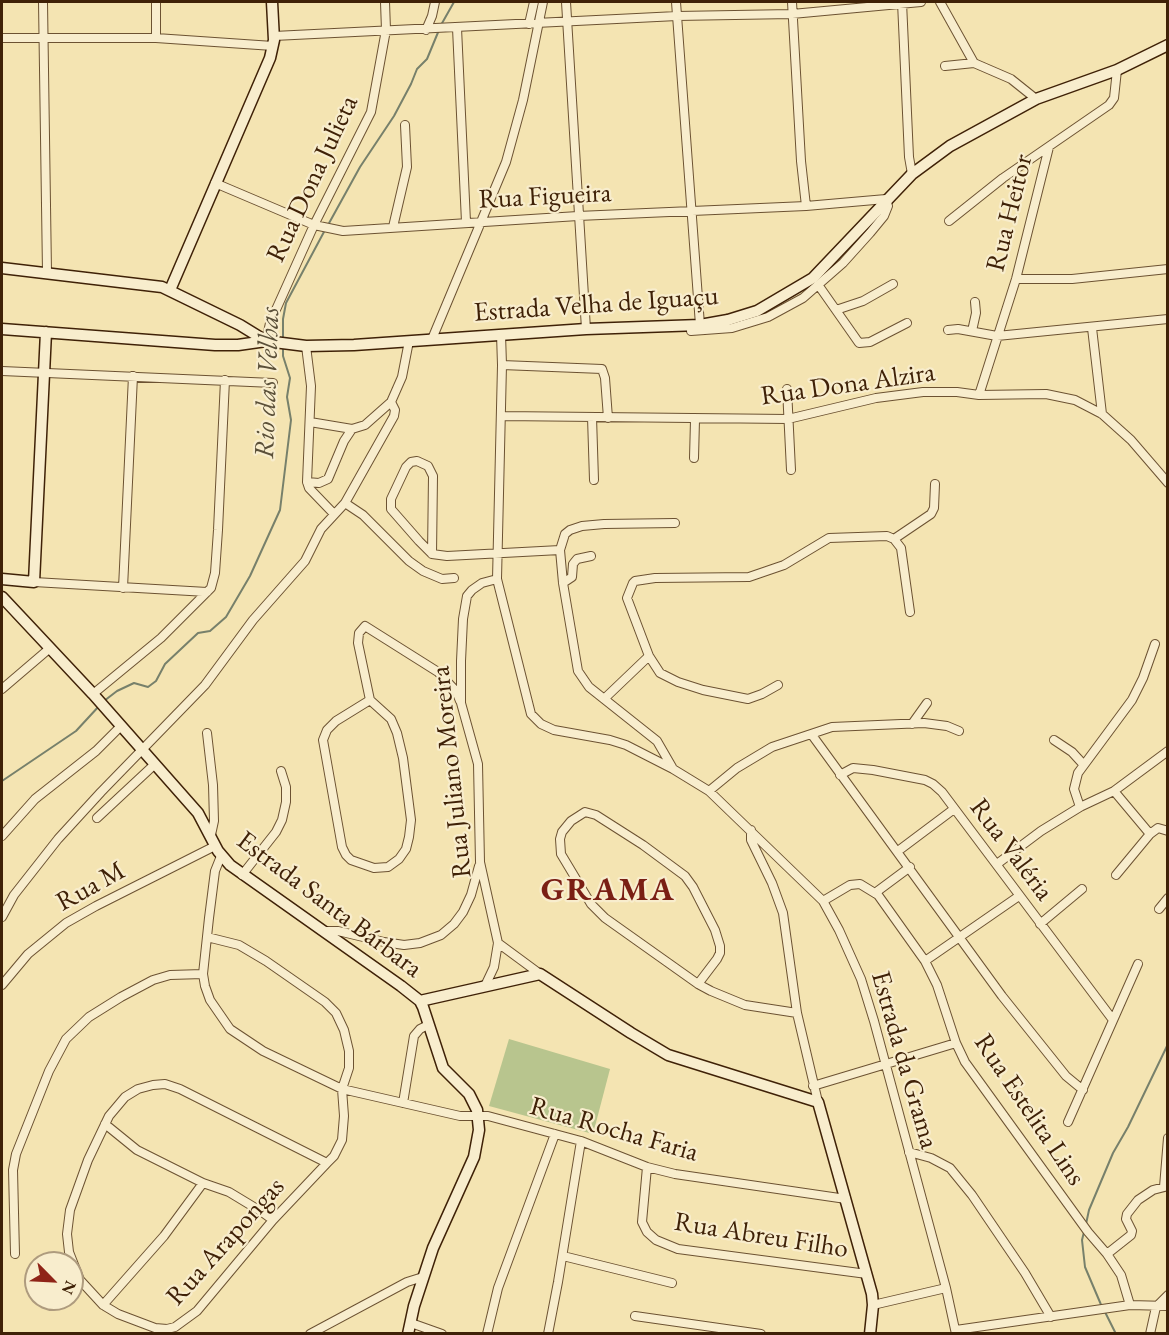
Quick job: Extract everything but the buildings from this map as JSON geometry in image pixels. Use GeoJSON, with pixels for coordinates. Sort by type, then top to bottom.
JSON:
{"type":"FeatureCollection","features":[{"type":"Feature","properties":{"kind":"street"},"geometry":{"type":"LineString","coordinates":[[43,2],[47,272]]}},
{"type":"Feature","properties":{"kind":"street"},"geometry":{"type":"LineString","coordinates":[[156,2],[156,38]]}},
{"type":"Feature","properties":{"kind":"street"},"geometry":{"type":"LineString","coordinates":[[170,290],[274,41],[272,2]]}},
{"type":"Feature","properties":{"kind":"street","name":"Rua Dona Julieta"},"geometry":{"type":"LineString","coordinates":[[270,341],[270,323],[371,112],[386,30],[385,2]]}},
{"type":"Feature","properties":{"kind":"street"},"geometry":{"type":"LineString","coordinates":[[428,30],[435,2]]}},
{"type":"Feature","properties":{"kind":"street"},"geometry":{"type":"LineString","coordinates":[[529,24],[534,2]]}},
{"type":"Feature","properties":{"kind":"street"},"geometry":{"type":"LineString","coordinates":[[432,339],[483,222],[506,162],[523,100],[543,2]]}},
{"type":"Feature","properties":{"kind":"street"},"geometry":{"type":"LineString","coordinates":[[566,2],[586,329]]}},
{"type":"Feature","properties":{"kind":"street"},"geometry":{"type":"LineString","coordinates":[[676,2],[692,211],[696,328],[732,328],[768,317],[803,298],[843,263],[884,216],[888,206],[886,199]]}},
{"type":"Feature","properties":{"kind":"street"},"geometry":{"type":"LineString","coordinates":[[792,2],[801,161],[806,206]]}},
{"type":"Feature","properties":{"kind":"street"},"geometry":{"type":"LineString","coordinates":[[2,38],[274,41],[386,30],[428,30],[677,16],[792,14],[921,2]]}},
{"type":"Feature","properties":{"kind":"street"},"geometry":{"type":"LineString","coordinates":[[940,2],[974,63]]}},
{"type":"Feature","properties":{"kind":"street"},"geometry":{"type":"LineString","coordinates":[[902,3],[912,174]]}},
{"type":"Feature","properties":{"kind":"street"},"geometry":{"type":"LineString","coordinates":[[454,28],[466,222]]}},
{"type":"Feature","properties":{"kind":"street","name":"Estrada Velha de Iguaçu"},"geometry":{"type":"LineString","coordinates":[[2,329],[215,345],[270,341],[306,346],[354,345],[586,329],[696,328],[757,311],[813,278],[886,199],[912,174],[950,146],[1036,99],[1118,70],[1167,45]]}},
{"type":"Feature","properties":{"kind":"street"},"geometry":{"type":"LineString","coordinates":[[945,66],[974,63],[1011,79],[1036,99]]}},
{"type":"Feature","properties":{"kind":"street","name":"Rua Heitor"},"geometry":{"type":"LineString","coordinates":[[978,395],[1016,279],[1049,147],[1112,102],[1118,70]]}},
{"type":"Feature","properties":{"kind":"street"},"geometry":{"type":"LineString","coordinates":[[393,227],[407,167],[405,125]]}},
{"type":"Feature","properties":{"kind":"street"},"geometry":{"type":"LineString","coordinates":[[949,221],[1003,178],[1049,147]]}},
{"type":"Feature","properties":{"kind":"street","name":"Rua Figueira"},"geometry":{"type":"LineString","coordinates":[[215,183],[316,226],[343,231],[466,222],[806,206],[886,199]]}},
{"type":"Feature","properties":{"kind":"street","name":"Estrada Velha de Iguaçu"},"geometry":{"type":"LineString","coordinates":[[2,268],[146,284],[170,290],[270,341]]}},
{"type":"Feature","properties":{"kind":"street"},"geometry":{"type":"LineString","coordinates":[[1016,279],[1072,279],[1167,269]]}},
{"type":"Feature","properties":{"kind":"street"},"geometry":{"type":"LineString","coordinates":[[836,310],[863,301],[893,284]]}},
{"type":"Feature","properties":{"kind":"street"},"geometry":{"type":"LineString","coordinates":[[819,286],[850,333],[861,344],[907,323]]}},
{"type":"Feature","properties":{"kind":"street"},"geometry":{"type":"LineString","coordinates":[[972,332],[976,313],[975,302]]}},
{"type":"Feature","properties":{"kind":"street"},"geometry":{"type":"LineString","coordinates":[[948,330],[997,336],[1167,319]]}},
{"type":"Feature","properties":{"kind":"street"},"geometry":{"type":"LineString","coordinates":[[238,345],[244,336],[240,325]]}},
{"type":"Feature","properties":{"kind":"street"},"geometry":{"type":"LineString","coordinates":[[1092,328],[1102,414]]}},
{"type":"Feature","properties":{"kind":"street"},"geometry":{"type":"LineString","coordinates":[[34,582],[46,332]]}},
{"type":"Feature","properties":{"kind":"street","name":"Estrada da Grama"},"geometry":{"type":"LineString","coordinates":[[501,334],[497,579],[528,704],[535,719],[554,730],[626,745],[709,791],[823,901],[861,979],[956,1332]]}},
{"type":"Feature","properties":{"kind":"street"},"geometry":{"type":"LineString","coordinates":[[310,422],[352,429],[365,424],[391,402],[402,377],[409,341]]}},
{"type":"Feature","properties":{"kind":"street"},"geometry":{"type":"LineString","coordinates":[[306,346],[311,386],[307,482],[309,488],[334,514]]}},
{"type":"Feature","properties":{"kind":"street"},"geometry":{"type":"LineString","coordinates":[[502,365],[602,369],[605,378],[608,418]]}},
{"type":"Feature","properties":{"kind":"street"},"geometry":{"type":"LineString","coordinates":[[2,370],[273,383]]}},
{"type":"Feature","properties":{"kind":"street"},"geometry":{"type":"LineString","coordinates":[[123,588],[133,376]]}},
{"type":"Feature","properties":{"kind":"street"},"geometry":{"type":"LineString","coordinates":[[94,696],[161,638],[211,588],[215,573],[225,380]]}},
{"type":"Feature","properties":{"kind":"street"},"geometry":{"type":"LineString","coordinates":[[787,389],[791,470]]}},
{"type":"Feature","properties":{"kind":"street","name":"Rua Dona Alzira"},"geometry":{"type":"LineString","coordinates":[[501,416],[695,420],[788,419],[876,398],[916,393],[1046,394],[1075,400],[1102,414],[1131,440],[1167,483]]}},
{"type":"Feature","properties":{"kind":"street"},"geometry":{"type":"LineString","coordinates":[[2,917],[14,895],[58,839],[205,685],[253,620],[305,561],[321,529],[345,503],[394,416],[395,410],[391,402]]}},
{"type":"Feature","properties":{"kind":"street"},"geometry":{"type":"LineString","coordinates":[[592,417],[594,480]]}},
{"type":"Feature","properties":{"kind":"street"},"geometry":{"type":"LineString","coordinates":[[694,458],[695,420]]}},
{"type":"Feature","properties":{"kind":"street"},"geometry":{"type":"LineString","coordinates":[[307,482],[319,483],[328,479],[344,441],[352,429]]}},
{"type":"Feature","properties":{"kind":"street"},"geometry":{"type":"LineString","coordinates":[[432,554],[433,476],[428,466],[417,461],[411,462],[406,467],[391,499],[391,509],[432,554],[447,556],[560,550]]}},
{"type":"Feature","properties":{"kind":"street"},"geometry":{"type":"LineString","coordinates":[[894,539],[931,514],[934,508],[935,484]]}},
{"type":"Feature","properties":{"kind":"street"},"geometry":{"type":"LineString","coordinates":[[345,503],[363,515],[409,561],[423,571],[442,579],[454,578]]}},
{"type":"Feature","properties":{"kind":"street"},"geometry":{"type":"LineString","coordinates":[[673,769],[657,741],[589,687],[578,671],[562,583],[560,550],[565,534],[582,526],[675,523]]}},
{"type":"Feature","properties":{"kind":"street"},"geometry":{"type":"LineString","coordinates":[[778,684],[748,699],[724,696],[668,677],[656,669],[627,598],[631,586],[635,581],[684,577],[749,577],[784,565],[829,538],[887,536],[894,539],[901,548],[909,612]]}},
{"type":"Feature","properties":{"kind":"street"},"geometry":{"type":"LineString","coordinates":[[562,583],[572,577],[573,564],[577,559],[591,556]]}},
{"type":"Feature","properties":{"kind":"street"},"geometry":{"type":"LineString","coordinates":[[2,579],[207,592]]}},
{"type":"Feature","properties":{"kind":"street","name":"Rua Juliano Moreira"},"geometry":{"type":"LineString","coordinates":[[485,986],[494,967],[498,943],[480,862],[478,764],[461,703],[463,619],[467,597],[472,590],[482,583],[497,579]]}},
{"type":"Feature","properties":{"kind":"street","name":"Estrada Santa Bárbara"},"geometry":{"type":"LineString","coordinates":[[2,597],[108,711],[198,813],[218,851],[242,875],[420,1001],[443,1068],[469,1094],[478,1117],[478,1145],[445,1218],[423,1277],[410,1328]]}},
{"type":"Feature","properties":{"kind":"street"},"geometry":{"type":"LineString","coordinates":[[370,700],[336,722],[327,730],[323,740],[342,847],[351,860],[374,868],[388,867],[399,859],[406,849],[411,820],[403,758],[397,733],[391,718],[370,700],[358,643],[359,633],[365,626],[438,672],[456,691],[461,703]]}},
{"type":"Feature","properties":{"kind":"street"},"geometry":{"type":"LineString","coordinates":[[1080,807],[1074,781],[1083,764],[1132,700],[1143,678],[1155,644]]}},
{"type":"Feature","properties":{"kind":"street"},"geometry":{"type":"LineString","coordinates":[[2,690],[50,648]]}},
{"type":"Feature","properties":{"kind":"street"},"geometry":{"type":"LineString","coordinates":[[604,699],[649,656]]}},
{"type":"Feature","properties":{"kind":"street"},"geometry":{"type":"LineString","coordinates":[[912,724],[927,703]]}},
{"type":"Feature","properties":{"kind":"street"},"geometry":{"type":"LineString","coordinates":[[709,791],[737,768],[772,747],[832,727],[933,724],[959,731]]}},
{"type":"Feature","properties":{"kind":"street"},"geometry":{"type":"LineString","coordinates":[[2,836],[35,799],[96,751],[121,726]]}},
{"type":"Feature","properties":{"kind":"street"},"geometry":{"type":"LineString","coordinates":[[207,733],[214,801],[211,835]]}},
{"type":"Feature","properties":{"kind":"street"},"geometry":{"type":"LineString","coordinates":[[812,735],[1024,1023],[1066,1076],[1083,1090]]}},
{"type":"Feature","properties":{"kind":"street"},"geometry":{"type":"LineString","coordinates":[[1054,740],[1072,752],[1083,764]]}},
{"type":"Feature","properties":{"kind":"street"},"geometry":{"type":"LineString","coordinates":[[997,864],[1041,831],[1080,807],[1114,791],[1167,751]]}},
{"type":"Feature","properties":{"kind":"street"},"geometry":{"type":"LineString","coordinates":[[97,818],[155,764]]}},
{"type":"Feature","properties":{"kind":"street","name":"Rua Valéria"},"geometry":{"type":"LineString","coordinates":[[840,775],[854,768],[925,780],[942,792],[1113,1020]]}},
{"type":"Feature","properties":{"kind":"street"},"geometry":{"type":"LineString","coordinates":[[242,875],[276,832],[282,820],[286,802],[286,787],[281,771]]}},
{"type":"Feature","properties":{"kind":"street"},"geometry":{"type":"LineString","coordinates":[[1114,791],[1150,834]]}},
{"type":"Feature","properties":{"kind":"street"},"geometry":{"type":"LineString","coordinates":[[898,851],[954,808]]}},
{"type":"Feature","properties":{"kind":"street"},"geometry":{"type":"LineString","coordinates":[[698,984],[717,959],[720,946],[693,887],[685,876],[643,845],[596,815],[585,812],[571,821],[562,832],[561,854],[591,904],[605,918],[698,984],[725,998],[745,1005],[797,1013]]}},
{"type":"Feature","properties":{"kind":"street"},"geometry":{"type":"LineString","coordinates":[[1116,875],[1150,834],[1158,828],[1167,831]]}},
{"type":"Feature","properties":{"kind":"street"},"geometry":{"type":"LineString","coordinates":[[751,830],[751,840],[772,883],[783,913],[797,1013],[813,1086],[867,1274],[873,1305],[870,1334]]}},
{"type":"Feature","properties":{"kind":"street"},"geometry":{"type":"LineString","coordinates":[[218,851],[203,974],[210,1000],[230,1029],[262,1051],[342,1089]]}},
{"type":"Feature","properties":{"kind":"street","name":"Rua M"},"geometry":{"type":"LineString","coordinates":[[2,985],[28,954],[66,923],[106,901],[218,851]]}},
{"type":"Feature","properties":{"kind":"street"},"geometry":{"type":"LineString","coordinates":[[323,932],[338,931],[404,945],[420,943],[441,935],[463,912],[471,895],[480,862]]}},
{"type":"Feature","properties":{"kind":"street"},"geometry":{"type":"LineString","coordinates":[[823,901],[836,891],[850,885],[860,884],[875,893],[910,867]]}},
{"type":"Feature","properties":{"kind":"street"},"geometry":{"type":"LineString","coordinates":[[1041,924],[1082,889]]}},
{"type":"Feature","properties":{"kind":"street","name":"Rua Estelita Lins"},"geometry":{"type":"LineString","coordinates":[[875,893],[925,961],[945,1004],[956,1043],[974,1075],[1085,1228],[1107,1254],[1121,1275],[1130,1305]]}},
{"type":"Feature","properties":{"kind":"street"},"geometry":{"type":"LineString","coordinates":[[925,961],[1019,896]]}},
{"type":"Feature","properties":{"kind":"street"},"geometry":{"type":"LineString","coordinates":[[1159,909],[1167,898]]}},
{"type":"Feature","properties":{"kind":"street","name":"Rua Arapongas"},"geometry":{"type":"LineString","coordinates":[[207,936],[239,945],[266,961],[325,1002],[336,1013],[344,1030],[349,1051],[349,1068],[342,1089],[345,1116],[339,1149],[327,1163],[273,1220],[197,1311],[175,1327],[167,1329],[144,1324],[118,1314],[103,1305],[80,1280],[69,1252],[67,1234],[75,1192],[105,1124],[125,1097],[138,1089],[153,1084],[165,1084],[189,1093],[327,1163]]}},
{"type":"Feature","properties":{"kind":"street"},"geometry":{"type":"LineString","coordinates":[[498,943],[540,974],[668,1055],[818,1102]]}},
{"type":"Feature","properties":{"kind":"street"},"geometry":{"type":"LineString","coordinates":[[1068,1122],[1138,964]]}},
{"type":"Feature","properties":{"kind":"street"},"geometry":{"type":"LineString","coordinates":[[15,1254],[13,1170],[16,1154],[52,1063],[66,1039],[89,1017],[153,980],[170,975],[203,974]]}},
{"type":"Feature","properties":{"kind":"street"},"geometry":{"type":"LineString","coordinates":[[420,1001],[540,974]]}},
{"type":"Feature","properties":{"kind":"street"},"geometry":{"type":"LineString","coordinates":[[403,1103],[414,1035],[428,1025]]}},
{"type":"Feature","properties":{"kind":"street"},"geometry":{"type":"LineString","coordinates":[[813,1086],[956,1043]]}},
{"type":"Feature","properties":{"kind":"street","name":"Rua Rocha Faria"},"geometry":{"type":"LineString","coordinates":[[342,1089],[460,1116],[488,1116],[581,1141],[646,1167],[675,1174],[846,1199]]}},
{"type":"Feature","properties":{"kind":"street"},"geometry":{"type":"LineString","coordinates":[[105,1124],[137,1150],[202,1183],[230,1192],[273,1220]]}},
{"type":"Feature","properties":{"kind":"street"},"geometry":{"type":"LineString","coordinates":[[487,1334],[502,1278],[555,1134]]}},
{"type":"Feature","properties":{"kind":"street"},"geometry":{"type":"LineString","coordinates":[[1107,1254],[1131,1235],[1131,1227],[1126,1219],[1138,1200],[1153,1190],[1166,1187],[1167,1138]]}},
{"type":"Feature","properties":{"kind":"street"},"geometry":{"type":"LineString","coordinates":[[548,1334],[581,1141]]}},
{"type":"Feature","properties":{"kind":"street"},"geometry":{"type":"LineString","coordinates":[[909,1152],[931,1158],[950,1168],[972,1195],[1025,1273],[1051,1317]]}},
{"type":"Feature","properties":{"kind":"street","name":"Rua Abreu Filho"},"geometry":{"type":"LineString","coordinates":[[646,1167],[642,1222],[647,1232],[656,1240],[678,1249],[867,1274]]}},
{"type":"Feature","properties":{"kind":"street"},"geometry":{"type":"LineString","coordinates":[[103,1305],[164,1236],[202,1183]]}},
{"type":"Feature","properties":{"kind":"street"},"geometry":{"type":"LineString","coordinates":[[563,1256],[672,1283]]}},
{"type":"Feature","properties":{"kind":"street"},"geometry":{"type":"LineString","coordinates":[[309,1334],[396,1288],[423,1277]]}},
{"type":"Feature","properties":{"kind":"street"},"geometry":{"type":"LineString","coordinates":[[873,1305],[946,1288]]}},
{"type":"Feature","properties":{"kind":"street"},"geometry":{"type":"LineString","coordinates":[[1150,1334],[1156,1307],[1167,1295]]}},
{"type":"Feature","properties":{"kind":"street"},"geometry":{"type":"LineString","coordinates":[[956,1332],[1130,1305],[1167,1306]]}},
{"type":"Feature","properties":{"kind":"street"},"geometry":{"type":"LineString","coordinates":[[635,1316],[761,1334]]}},
{"type":"Feature","properties":{"kind":"street"},"geometry":{"type":"LineString","coordinates":[[410,1328],[442,1334]]}},
{"type":"Feature","properties":{"kind":"green space"},"geometry":{"type":"Polygon","coordinates":[[[509,1039],[610,1069],[593,1134],[489,1106],[509,1039]]]}},
{"type":"Feature","properties":{"kind":"waterway","name":"Rio das Velhas"},"geometry":{"type":"LineString","coordinates":[[441,25],[454,2]]}},
{"type":"Feature","properties":{"kind":"waterway","name":"Rio das Velhas"},"geometry":{"type":"LineString","coordinates":[[328,225],[360,167],[394,116],[417,69],[427,59],[439,30]]}},
{"type":"Feature","properties":{"kind":"waterway","name":"Rio das Velhas"},"geometry":{"type":"LineString","coordinates":[[283,340],[286,303],[325,230]]}},
{"type":"Feature","properties":{"kind":"waterway","name":"Rio das Velhas"},"geometry":{"type":"LineString","coordinates":[[104,701],[117,691],[134,683],[148,687],[156,681],[165,664],[198,633],[210,631],[226,617],[250,576],[280,510],[291,420],[287,397],[290,378],[283,356],[283,346]]}},
{"type":"Feature","properties":{"kind":"waterway","name":"Rio das Velhas"},"geometry":{"type":"LineString","coordinates":[[2,781],[76,731],[100,705]]}},
{"type":"Feature","properties":{"kind":"waterway"},"geometry":{"type":"LineString","coordinates":[[1086,1224],[1089,1210],[1113,1153],[1168,1044]]}},
{"type":"Feature","properties":{"kind":"waterway"},"geometry":{"type":"LineString","coordinates":[[1084,1232],[1082,1240],[1085,1267],[1102,1307]]}},
{"type":"Feature","properties":{"kind":"waterway"},"geometry":{"type":"LineString","coordinates":[[1105,1312],[1116,1334]]}},
{"type":"Feature","properties":{"kind":"district","name":"GRAMA"},"geometry":{"type":"Point","coordinates":[608,891]}}]}
